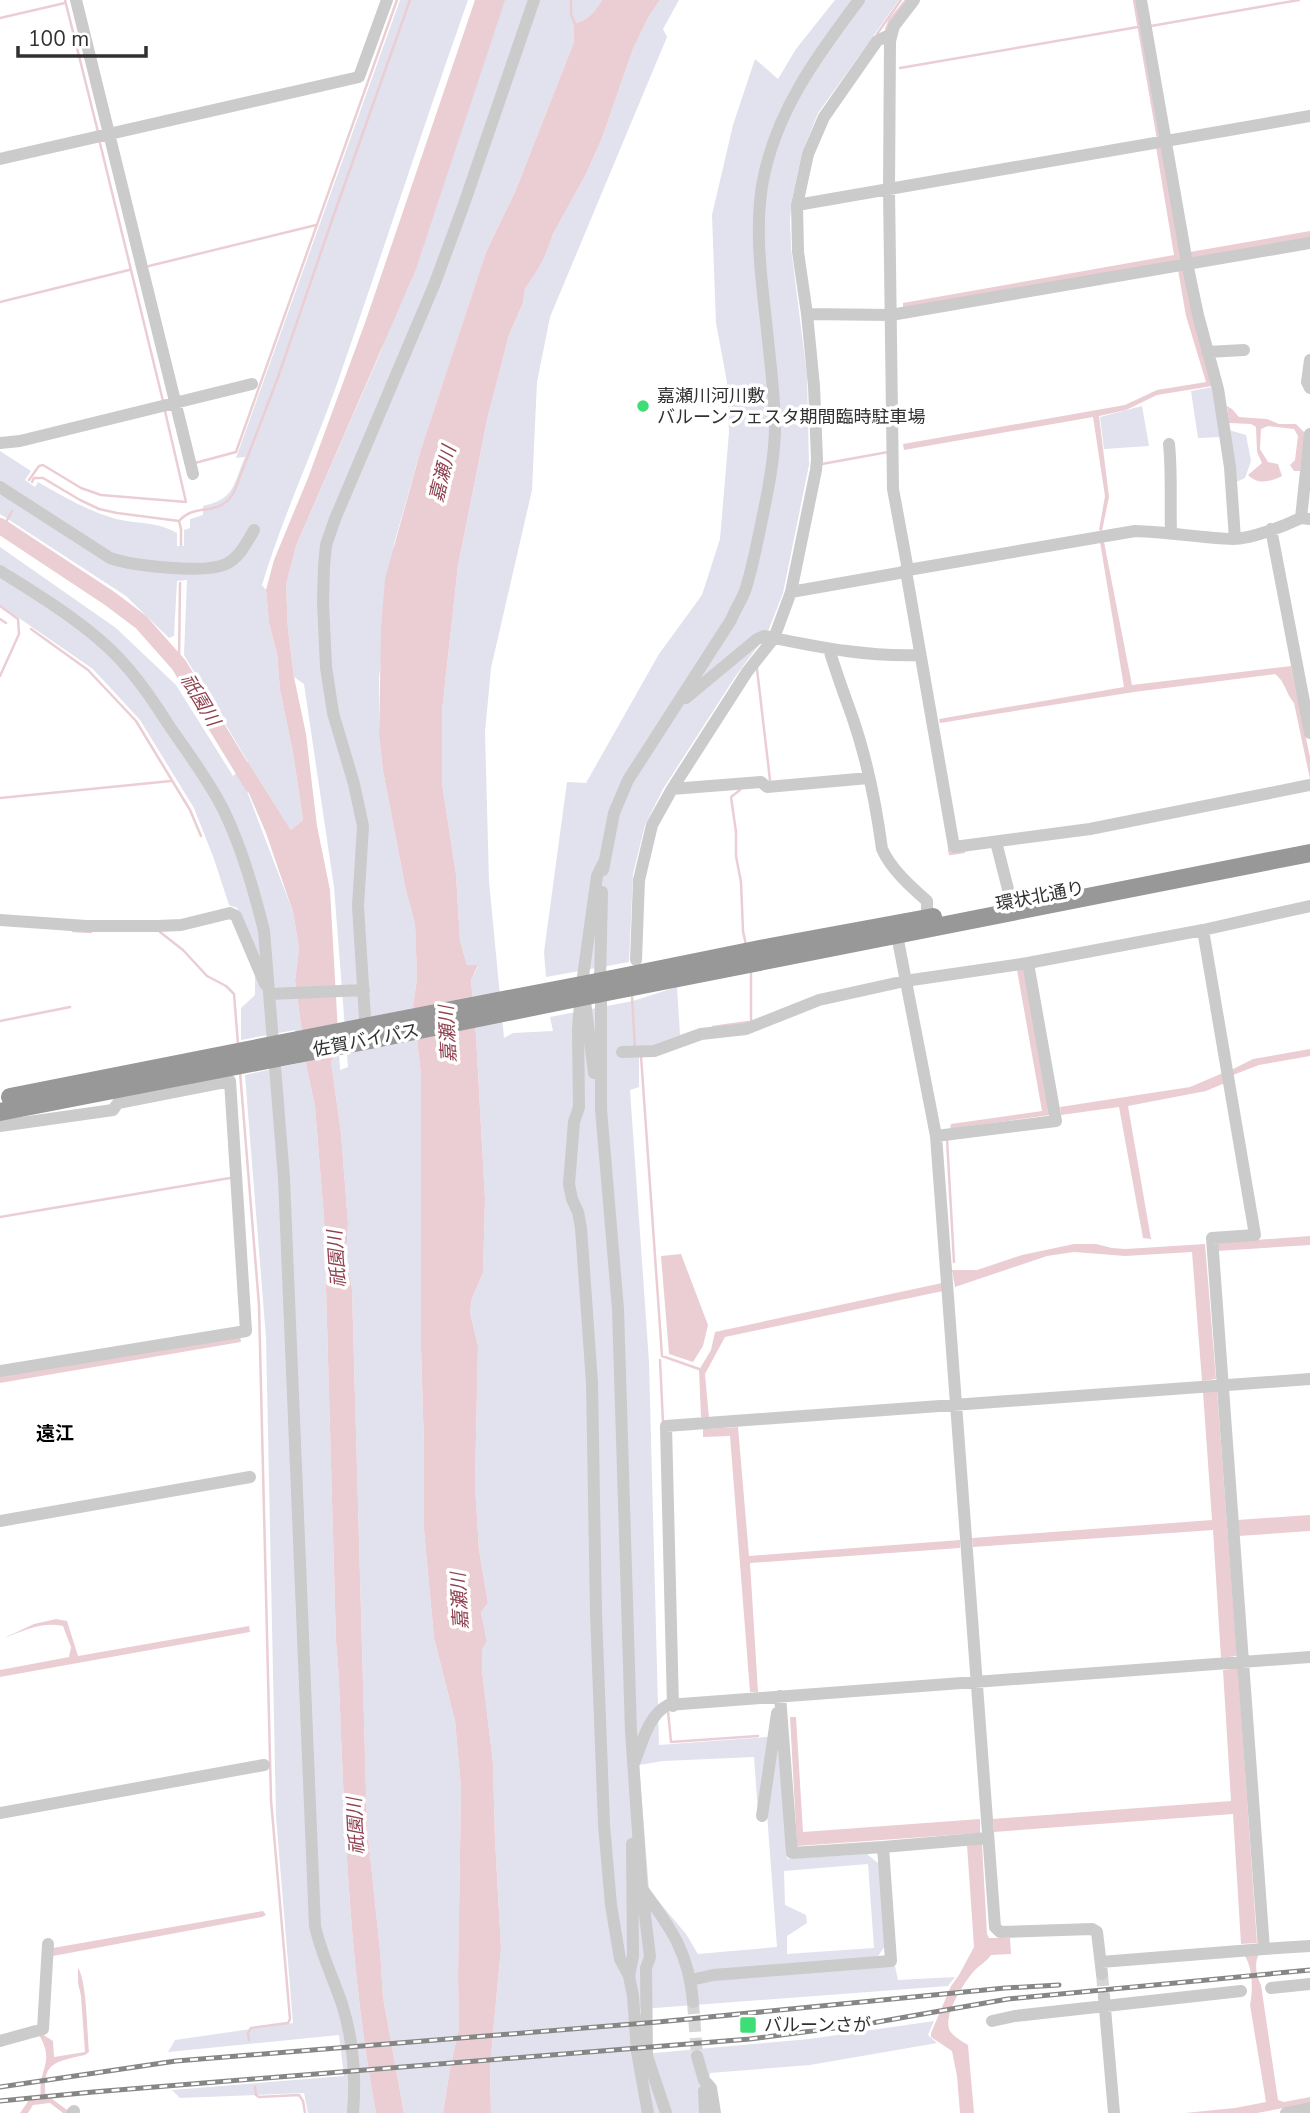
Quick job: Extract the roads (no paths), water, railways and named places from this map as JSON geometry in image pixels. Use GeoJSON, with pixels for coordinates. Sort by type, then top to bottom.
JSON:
{"type":"FeatureCollection","features":[{"type":"Feature","properties":{"kind":"highway","name":"環状北通り"},"geometry":{"type":"LineString","coordinates":[[896,931],[927,918],[1310,841]]}},
{"type":"Feature","properties":{"kind":"highway","name":"環状北通り"},"geometry":{"type":"LineString","coordinates":[[771,953],[1310,853]]}},
{"type":"Feature","properties":{"kind":"highway","name":"佐賀バイパス"},"geometry":{"type":"LineString","coordinates":[[0,1112],[79,1090],[771,953]]}},
{"type":"Feature","properties":{"kind":"highway","name":"佐賀バイパス"},"geometry":{"type":"LineString","coordinates":[[0,1099],[79,1090]]}},
{"type":"Feature","properties":{"kind":"street"},"geometry":{"type":"LineString","coordinates":[[76,0],[192,474]]}},
{"type":"Feature","properties":{"kind":"street"},"geometry":{"type":"LineString","coordinates":[[0,159],[359,77],[387,0]]}},
{"type":"Feature","properties":{"kind":"street"},"geometry":{"type":"LineString","coordinates":[[366,1033],[358,906],[363,826],[329,692],[323,602],[326,545],[435,283],[534,0]]}},
{"type":"Feature","properties":{"kind":"street"},"geometry":{"type":"LineString","coordinates":[[648,2113],[637,2052],[633,1996],[629,1976],[620,1959],[611,1905],[604,1825],[596,1613],[592,1383],[581,1228],[569,1184],[574,1122],[579,1107],[578,1029],[598,988],[603,864],[614,813],[628,780],[731,620],[744,591],[769,488],[775,432],[774,406],[758,218],[770,150],[784,114],[801,82],[820,51],[859,0]]}},
{"type":"Feature","properties":{"kind":"street"},"geometry":{"type":"LineString","coordinates":[[914,0],[894,26],[890,41],[886,315],[893,489],[908,570],[917,655],[954,847],[997,846],[1309,785]]}},
{"type":"Feature","properties":{"kind":"street"},"geometry":{"type":"LineString","coordinates":[[1141,0],[1160,142],[1182,263],[1218,389],[1226,436],[1235,539]]}},
{"type":"Feature","properties":{"kind":"street"},"geometry":{"type":"LineString","coordinates":[[636,960],[639,880],[652,825],[672,789],[769,638],[791,592],[816,470],[814,386],[798,252],[797,205],[808,154],[824,117],[877,41],[891,34]]}},
{"type":"Feature","properties":{"kind":"street"},"geometry":{"type":"LineString","coordinates":[[797,205],[1310,116]]}},
{"type":"Feature","properties":{"kind":"street"},"geometry":{"type":"LineString","coordinates":[[807,314],[886,315],[1310,243]]}},
{"type":"Feature","properties":{"kind":"street"},"geometry":{"type":"LineString","coordinates":[[1208,352],[1244,350]]}},
{"type":"Feature","properties":{"kind":"street"},"geometry":{"type":"LineString","coordinates":[[1310,360],[1307,382],[1310,387]]}},
{"type":"Feature","properties":{"kind":"street"},"geometry":{"type":"LineString","coordinates":[[0,443],[20,441],[252,384]]}},
{"type":"Feature","properties":{"kind":"street"},"geometry":{"type":"LineString","coordinates":[[791,592],[1135,531],[1235,539],[1251,536],[1306,519],[1310,434]]}},
{"type":"Feature","properties":{"kind":"street"},"geometry":{"type":"LineString","coordinates":[[1169,444],[1172,475],[1171,533]]}},
{"type":"Feature","properties":{"kind":"street"},"geometry":{"type":"LineString","coordinates":[[0,487],[110,558],[127,564],[213,568],[228,564],[242,551],[254,530]]}},
{"type":"Feature","properties":{"kind":"street"},"geometry":{"type":"LineString","coordinates":[[1271,529],[1310,733]]}},
{"type":"Feature","properties":{"kind":"street"},"geometry":{"type":"LineString","coordinates":[[0,571],[68,615],[103,642],[146,691],[208,783],[229,822],[256,898],[264,931],[284,1192],[315,1926],[343,2007],[348,2031],[355,2087],[353,2113]]}},
{"type":"Feature","properties":{"kind":"street"},"geometry":{"type":"LineString","coordinates":[[679,701],[685,699],[757,639],[769,638],[887,656],[917,655]]}},
{"type":"Feature","properties":{"kind":"street"},"geometry":{"type":"LineString","coordinates":[[829,649],[852,716],[869,778],[882,849],[885,857],[908,884],[927,901],[927,918]]}},
{"type":"Feature","properties":{"kind":"street"},"geometry":{"type":"LineString","coordinates":[[672,789],[761,782],[767,787],[869,778]]}},
{"type":"Feature","properties":{"kind":"street"},"geometry":{"type":"LineString","coordinates":[[997,846],[1011,901]]}},
{"type":"Feature","properties":{"kind":"street"},"geometry":{"type":"LineString","coordinates":[[603,864],[597,876],[601,1109],[618,1309],[633,1766],[650,1957],[646,1968],[647,2056],[666,2113]]}},
{"type":"Feature","properties":{"kind":"street"},"geometry":{"type":"LineString","coordinates":[[634,1052],[654,1051],[701,1034],[746,1029],[819,1000],[905,981],[1024,964],[1203,930],[1310,906]]}},
{"type":"Feature","properties":{"kind":"street"},"geometry":{"type":"LineString","coordinates":[[0,920],[86,926],[158,926],[181,925],[230,913],[236,916],[270,994]]}},
{"type":"Feature","properties":{"kind":"street"},"geometry":{"type":"LineString","coordinates":[[1203,930],[1255,1235],[1212,1238],[1214,1386],[1243,1662],[1255,1949]]}},
{"type":"Feature","properties":{"kind":"street"},"geometry":{"type":"LineString","coordinates":[[896,931],[936,1136],[977,1682],[982,1833],[995,1927],[1000,1932],[1092,1929],[1097,1933],[1101,1968],[1255,1949],[1310,1946]]}},
{"type":"Feature","properties":{"kind":"street"},"geometry":{"type":"LineString","coordinates":[[936,1136],[1056,1121],[1024,964]]}},
{"type":"Feature","properties":{"kind":"street"},"geometry":{"type":"LineString","coordinates":[[598,988],[587,1009],[601,1109]]}},
{"type":"Feature","properties":{"kind":"street"},"geometry":{"type":"LineString","coordinates":[[270,994],[364,990]]}},
{"type":"Feature","properties":{"kind":"street"},"geometry":{"type":"LineString","coordinates":[[0,1126],[113,1110],[118,1103],[230,1081],[246,1331],[0,1371]]}},
{"type":"Feature","properties":{"kind":"street"},"geometry":{"type":"LineString","coordinates":[[673,1706],[666,1426],[1310,1379]]}},
{"type":"Feature","properties":{"kind":"street"},"geometry":{"type":"LineString","coordinates":[[0,1521],[250,1477]]}},
{"type":"Feature","properties":{"kind":"street"},"geometry":{"type":"LineString","coordinates":[[633,1766],[652,1718],[667,1705],[1310,1657]]}},
{"type":"Feature","properties":{"kind":"street"},"geometry":{"type":"LineString","coordinates":[[762,1816],[780,1696]]}},
{"type":"Feature","properties":{"kind":"street"},"geometry":{"type":"LineString","coordinates":[[780,1696],[792,1853],[883,1847],[982,1833]]}},
{"type":"Feature","properties":{"kind":"street"},"geometry":{"type":"LineString","coordinates":[[0,1813],[264,1765]]}},
{"type":"Feature","properties":{"kind":"street"},"geometry":{"type":"LineString","coordinates":[[629,1976],[633,1956],[631,1845],[638,1836]]}},
{"type":"Feature","properties":{"kind":"street"},"geometry":{"type":"LineString","coordinates":[[691,1980],[713,1975],[891,1961],[883,1847]]}},
{"type":"Feature","properties":{"kind":"street"},"geometry":{"type":"LineString","coordinates":[[642,1890],[667,1924],[684,1956],[691,1980],[692,2002]]}},
{"type":"Feature","properties":{"kind":"street"},"geometry":{"type":"LineString","coordinates":[[0,2041],[43,2029],[47,1950]]}},
{"type":"Feature","properties":{"kind":"street"},"geometry":{"type":"LineString","coordinates":[[1271,1988],[1310,1984]]}},
{"type":"Feature","properties":{"kind":"street"},"geometry":{"type":"LineString","coordinates":[[992,2021],[1104,2001],[1241,1991]]}},
{"type":"Feature","properties":{"kind":"street"},"geometry":{"type":"LineString","coordinates":[[1104,2001],[1114,2113]]}},
{"type":"Feature","properties":{"kind":"street"},"geometry":{"type":"LineString","coordinates":[[697,2056],[704,2080],[705,2113]]}},
{"type":"Feature","properties":{"kind":"street"},"geometry":{"type":"LineString","coordinates":[[704,2080],[711,2088],[715,2113]]}},
{"type":"Feature","properties":{"kind":"street"},"geometry":{"type":"LineString","coordinates":[[1286,2113],[1310,2108]]}},
{"type":"Feature","properties":{"kind":"water"},"geometry":{"type":"Polygon","coordinates":[[[475,0],[505,0],[416,269],[296,546],[286,585],[294,677],[306,734],[317,826],[330,890],[339,1050],[331,1061],[341,1133],[348,1223],[346,1258],[352,1288],[367,1826],[383,1997],[404,2113],[376,2113],[362,2025],[349,1892],[336,1642],[324,1218],[315,1107],[295,981],[299,948],[293,912],[266,833],[239,770],[248,762],[291,830],[303,820],[280,690],[277,654],[269,623],[266,590],[274,560],[308,478],[366,320],[475,0]]]}},
{"type":"Feature","properties":{"kind":"water","name":"嘉瀬川"},"geometry":{"type":"Polygon","coordinates":[[[602,0],[660,0],[633,49],[602,138],[586,174],[553,234],[537,271],[525,288],[523,303],[509,335],[487,420],[458,566],[442,711],[442,783],[456,874],[460,941],[467,965],[478,965],[471,980],[485,1199],[483,1273],[472,1298],[470,1312],[478,1346],[475,1484],[479,1550],[488,1603],[481,1612],[487,1641],[482,1650],[482,1670],[493,1763],[501,1948],[490,2066],[491,2113],[443,2113],[459,2028],[461,1788],[455,1721],[434,1638],[424,1530],[421,1075],[413,1005],[417,979],[415,924],[383,771],[379,736],[381,628],[385,579],[421,449],[486,252],[515,192],[574,42],[574,23],[587,18],[602,0]]]}},
{"type":"Feature","properties":{"kind":"water"},"geometry":{"type":"Polygon","coordinates":[[[1163,146],[1182,260],[903,309],[903,303],[1174,255],[1156,147],[1163,146]]]}},
{"type":"Feature","properties":{"kind":"water"},"geometry":{"type":"Polygon","coordinates":[[[1310,231],[1310,238],[1191,258],[1190,252],[1310,231]]]}},
{"type":"Feature","properties":{"kind":"water"},"geometry":{"type":"Polygon","coordinates":[[[1184,268],[1212,386],[1157,395],[1126,410],[1099,416],[1109,497],[1102,531],[1099,530],[1105,496],[1093,417],[904,450],[903,444],[1125,405],[1157,390],[1206,382],[1186,316],[1178,270],[1184,268]]]}},
{"type":"Feature","properties":{"kind":"water"},"geometry":{"type":"Polygon","coordinates":[[[1227,406],[1239,417],[1296,424],[1305,433],[1300,471],[1294,471],[1290,465],[1295,460],[1298,436],[1294,429],[1268,426],[1261,429],[1260,449],[1268,462],[1278,464],[1282,476],[1264,482],[1248,475],[1262,463],[1257,452],[1256,427],[1251,424],[1229,423],[1227,406]]]}},
{"type":"Feature","properties":{"kind":"water"},"geometry":{"type":"Polygon","coordinates":[[[1100,542],[1104,542],[1132,685],[1291,666],[1310,757],[1310,779],[1294,703],[1275,674],[1134,692],[940,723],[939,719],[1124,687],[1100,542]]]}},
{"type":"Feature","properties":{"kind":"water"},"geometry":{"type":"Polygon","coordinates":[[[1024,969],[1050,1115],[950,1129],[951,1124],[1042,1111],[1017,970],[1024,969]]]}},
{"type":"Feature","properties":{"kind":"water"},"geometry":{"type":"Polygon","coordinates":[[[1310,1049],[1310,1056],[1259,1065],[1233,1075],[1233,1069],[1253,1059],[1310,1049]]]}},
{"type":"Feature","properties":{"kind":"water"},"geometry":{"type":"Polygon","coordinates":[[[1223,1073],[1225,1083],[1206,1091],[1128,1106],[1151,1239],[1143,1238],[1119,1107],[1061,1115],[1060,1107],[1190,1087],[1223,1073]]]}},
{"type":"Feature","properties":{"kind":"water"},"geometry":{"type":"Polygon","coordinates":[[[1310,1236],[1310,1245],[1217,1251],[1216,1243],[1310,1236]]]}},
{"type":"Feature","properties":{"kind":"water"},"geometry":{"type":"Polygon","coordinates":[[[1074,1244],[1096,1244],[1126,1249],[1205,1244],[1216,1379],[1202,1381],[1192,1252],[1125,1256],[1074,1252],[1047,1256],[955,1287],[952,1270],[977,1270],[1022,1255],[1074,1244]]]}},
{"type":"Feature","properties":{"kind":"water"},"geometry":{"type":"Polygon","coordinates":[[[681,1254],[708,1325],[703,1346],[693,1362],[669,1354],[661,1256],[681,1254]]]}},
{"type":"Feature","properties":{"kind":"water"},"geometry":{"type":"Polygon","coordinates":[[[942,1283],[943,1291],[725,1337],[705,1374],[709,1418],[701,1417],[699,1370],[711,1350],[715,1332],[942,1283]]]}},
{"type":"Feature","properties":{"kind":"water"},"geometry":{"type":"Polygon","coordinates":[[[240,1336],[241,1342],[0,1383],[0,1376],[240,1336]]]}},
{"type":"Feature","properties":{"kind":"water"},"geometry":{"type":"Polygon","coordinates":[[[1217,1391],[1237,1656],[1221,1658],[1213,1530],[973,1547],[972,1538],[1212,1520],[1203,1392],[1217,1391]]]}},
{"type":"Feature","properties":{"kind":"water"},"geometry":{"type":"Polygon","coordinates":[[[738,1427],[749,1556],[960,1540],[960,1548],[750,1563],[758,1692],[750,1692],[730,1436],[703,1437],[703,1429],[738,1427]]]}},
{"type":"Feature","properties":{"kind":"water"},"geometry":{"type":"Polygon","coordinates":[[[1310,1515],[1310,1531],[1238,1536],[1237,1520],[1310,1515]]]}},
{"type":"Feature","properties":{"kind":"water"},"geometry":{"type":"Polygon","coordinates":[[[56,1619],[67,1621],[78,1656],[249,1626],[250,1632],[0,1677],[0,1670],[69,1657],[71,1647],[63,1626],[40,1626],[4,1638],[34,1624],[56,1619]]]}},
{"type":"Feature","properties":{"kind":"water"},"geometry":{"type":"Polygon","coordinates":[[[1238,1668],[1257,1943],[1241,1944],[1233,1814],[994,1832],[993,1819],[1231,1801],[1223,1670],[1238,1668]]]}},
{"type":"Feature","properties":{"kind":"water"},"geometry":{"type":"Polygon","coordinates":[[[790,1717],[796,1717],[803,1832],[980,1819],[980,1833],[797,1846],[790,1717]]]}},
{"type":"Feature","properties":{"kind":"water"},"geometry":{"type":"Polygon","coordinates":[[[982,1844],[987,1934],[989,1938],[1010,1938],[1011,1954],[991,1955],[970,1975],[951,2008],[948,2025],[950,2031],[968,2045],[974,2113],[960,2113],[952,2051],[931,2037],[931,2033],[951,1986],[974,1947],[967,1845],[982,1844]]]}},
{"type":"Feature","properties":{"kind":"water"},"geometry":{"type":"Polygon","coordinates":[[[263,1911],[266,1915],[262,1917],[53,1956],[53,1948],[263,1911]]]}},
{"type":"Feature","properties":{"kind":"water"},"geometry":{"type":"Polygon","coordinates":[[[1259,1954],[1256,1970],[1261,1985],[1278,2100],[1284,2102],[1310,2097],[1310,2103],[1257,2113],[1185,2113],[1266,2102],[1250,2005],[1251,1972],[1244,1955],[1259,1954]]]}},
{"type":"Feature","properties":{"kind":"water"},"geometry":{"type":"Polygon","coordinates":[[[78,1968],[85,1995],[89,2052],[52,2066],[48,2070],[45,2086],[46,2098],[51,2098],[71,2113],[63,2113],[50,2103],[33,2105],[28,2113],[20,2113],[29,2100],[41,2098],[46,2053],[39,2035],[42,2034],[53,2041],[54,2057],[85,2052],[78,1968]]]}},
{"type":"Feature","properties":{"kind":"waterway"},"geometry":{"type":"LineString","coordinates":[[65,0],[98,132]]}},
{"type":"Feature","properties":{"kind":"waterway"},"geometry":{"type":"LineString","coordinates":[[195,463],[236,452],[397,0]]}},
{"type":"Feature","properties":{"kind":"waterway"},"geometry":{"type":"LineString","coordinates":[[179,521],[193,512],[222,505],[234,492],[277,380],[410,0]]}},
{"type":"Feature","properties":{"kind":"waterway"},"geometry":{"type":"LineString","coordinates":[[571,0],[571,14],[575,24]]}},
{"type":"Feature","properties":{"kind":"waterway"},"geometry":{"type":"LineString","coordinates":[[877,34],[901,0]]}},
{"type":"Feature","properties":{"kind":"waterway"},"geometry":{"type":"LineString","coordinates":[[886,29],[906,0]]}},
{"type":"Feature","properties":{"kind":"waterway"},"geometry":{"type":"LineString","coordinates":[[1134,0],[1158,138]]}},
{"type":"Feature","properties":{"kind":"waterway"},"geometry":{"type":"LineString","coordinates":[[1151,26],[1299,0]]}},
{"type":"Feature","properties":{"kind":"waterway"},"geometry":{"type":"LineString","coordinates":[[0,18],[65,3]]}},
{"type":"Feature","properties":{"kind":"waterway"},"geometry":{"type":"LineString","coordinates":[[900,68],[1138,27]]}},
{"type":"Feature","properties":{"kind":"waterway"},"geometry":{"type":"LineString","coordinates":[[99,139],[163,401]]}},
{"type":"Feature","properties":{"kind":"waterway"},"geometry":{"type":"LineString","coordinates":[[149,266],[316,225]]}},
{"type":"Feature","properties":{"kind":"waterway"},"geometry":{"type":"LineString","coordinates":[[0,302],[129,270]]}},
{"type":"Feature","properties":{"kind":"waterway"},"geometry":{"type":"LineString","coordinates":[[29,480],[39,466],[43,465],[81,488],[101,495],[186,502],[165,411]]}},
{"type":"Feature","properties":{"kind":"waterway"},"geometry":{"type":"LineString","coordinates":[[822,464],[888,452]]}},
{"type":"Feature","properties":{"kind":"waterway"},"geometry":{"type":"LineString","coordinates":[[32,482],[34,478],[43,478],[99,509],[179,521]]}},
{"type":"Feature","properties":{"kind":"waterway"},"geometry":{"type":"LineString","coordinates":[[0,533],[12,511]]}},
{"type":"Feature","properties":{"kind":"waterway"},"geometry":{"type":"LineString","coordinates":[[179,521],[181,545]]}},
{"type":"Feature","properties":{"kind":"waterway","name":"祇園川"},"geometry":{"type":"LineString","coordinates":[[0,526],[141,622],[179,665],[252,785]]}},
{"type":"Feature","properties":{"kind":"waterway"},"geometry":{"type":"LineString","coordinates":[[179,665],[180,583]]}},
{"type":"Feature","properties":{"kind":"waterway"},"geometry":{"type":"LineString","coordinates":[[0,606],[18,619],[19,634],[0,676]]}},
{"type":"Feature","properties":{"kind":"waterway"},"geometry":{"type":"LineString","coordinates":[[0,619],[6,623]]}},
{"type":"Feature","properties":{"kind":"waterway"},"geometry":{"type":"LineString","coordinates":[[31,629],[88,670],[136,721],[190,810],[201,836]]}},
{"type":"Feature","properties":{"kind":"waterway"},"geometry":{"type":"LineString","coordinates":[[757,669],[770,780]]}},
{"type":"Feature","properties":{"kind":"waterway"},"geometry":{"type":"LineString","coordinates":[[0,798],[171,781]]}},
{"type":"Feature","properties":{"kind":"waterway"},"geometry":{"type":"LineString","coordinates":[[740,790],[731,797],[746,945]]}},
{"type":"Feature","properties":{"kind":"waterway"},"geometry":{"type":"LineString","coordinates":[[949,850],[950,854],[964,852]]}},
{"type":"Feature","properties":{"kind":"waterway"},"geometry":{"type":"LineString","coordinates":[[73,931],[91,932]]}},
{"type":"Feature","properties":{"kind":"waterway"},"geometry":{"type":"LineString","coordinates":[[160,932],[183,950],[207,976],[226,986],[234,994],[238,1044]]}},
{"type":"Feature","properties":{"kind":"waterway"},"geometry":{"type":"LineString","coordinates":[[751,972],[751,1021]]}},
{"type":"Feature","properties":{"kind":"waterway"},"geometry":{"type":"LineString","coordinates":[[632,996],[635,1048]]}},
{"type":"Feature","properties":{"kind":"waterway"},"geometry":{"type":"LineString","coordinates":[[0,1021],[70,1007]]}},
{"type":"Feature","properties":{"kind":"waterway"},"geometry":{"type":"LineString","coordinates":[[713,1027],[748,1022]]}},
{"type":"Feature","properties":{"kind":"waterway"},"geometry":{"type":"LineString","coordinates":[[641,1056],[662,1356],[702,1370]]}},
{"type":"Feature","properties":{"kind":"waterway"},"geometry":{"type":"LineString","coordinates":[[240,1072],[259,1305],[271,1800],[290,2019],[288,2023],[251,2028],[248,2033],[249,2040]]}},
{"type":"Feature","properties":{"kind":"waterway"},"geometry":{"type":"LineString","coordinates":[[947,1139],[954,1262]]}},
{"type":"Feature","properties":{"kind":"waterway"},"geometry":{"type":"LineString","coordinates":[[0,1217],[230,1178]]}},
{"type":"Feature","properties":{"kind":"waterway"},"geometry":{"type":"LineString","coordinates":[[660,1360],[663,1423]]}},
{"type":"Feature","properties":{"kind":"waterway"},"geometry":{"type":"LineString","coordinates":[[668,1711],[671,1742],[758,1736]]}},
{"type":"Feature","properties":{"kind":"waterway"},"geometry":{"type":"LineString","coordinates":[[255,2087],[259,2097],[299,2095],[305,2113]]}},
{"type":"Feature","properties":{"kind":"tunnel"},"geometry":{"type":"LineString","coordinates":[[1102,1974],[1104,1997]]}},
{"type":"Feature","properties":{"kind":"tunnel"},"geometry":{"type":"LineString","coordinates":[[693,2002],[697,2056]]}},
{"type":"Feature","properties":{"kind":"railway"},"geometry":{"type":"LineString","coordinates":[[0,2101],[750,2039],[866,2024],[1008,1999],[1310,1970]]}},
{"type":"Feature","properties":{"kind":"railway"},"geometry":{"type":"LineString","coordinates":[[0,2087],[176,2061],[658,2022],[1059,1985]]}},
{"type":"Feature","properties":{"kind":"place","name":"嘉瀬川河川敷 バルーンフェスタ期間臨時駐車場"},"geometry":{"type":"Point","coordinates":[643,406]}},
{"type":"Feature","properties":{"kind":"place","name":"バルーンさが"},"geometry":{"type":"Point","coordinates":[748,2025]}},
{"type":"Feature","properties":{"kind":"district","name":"遠江"},"geometry":{"type":"Point","coordinates":[55,1434]}}]}
